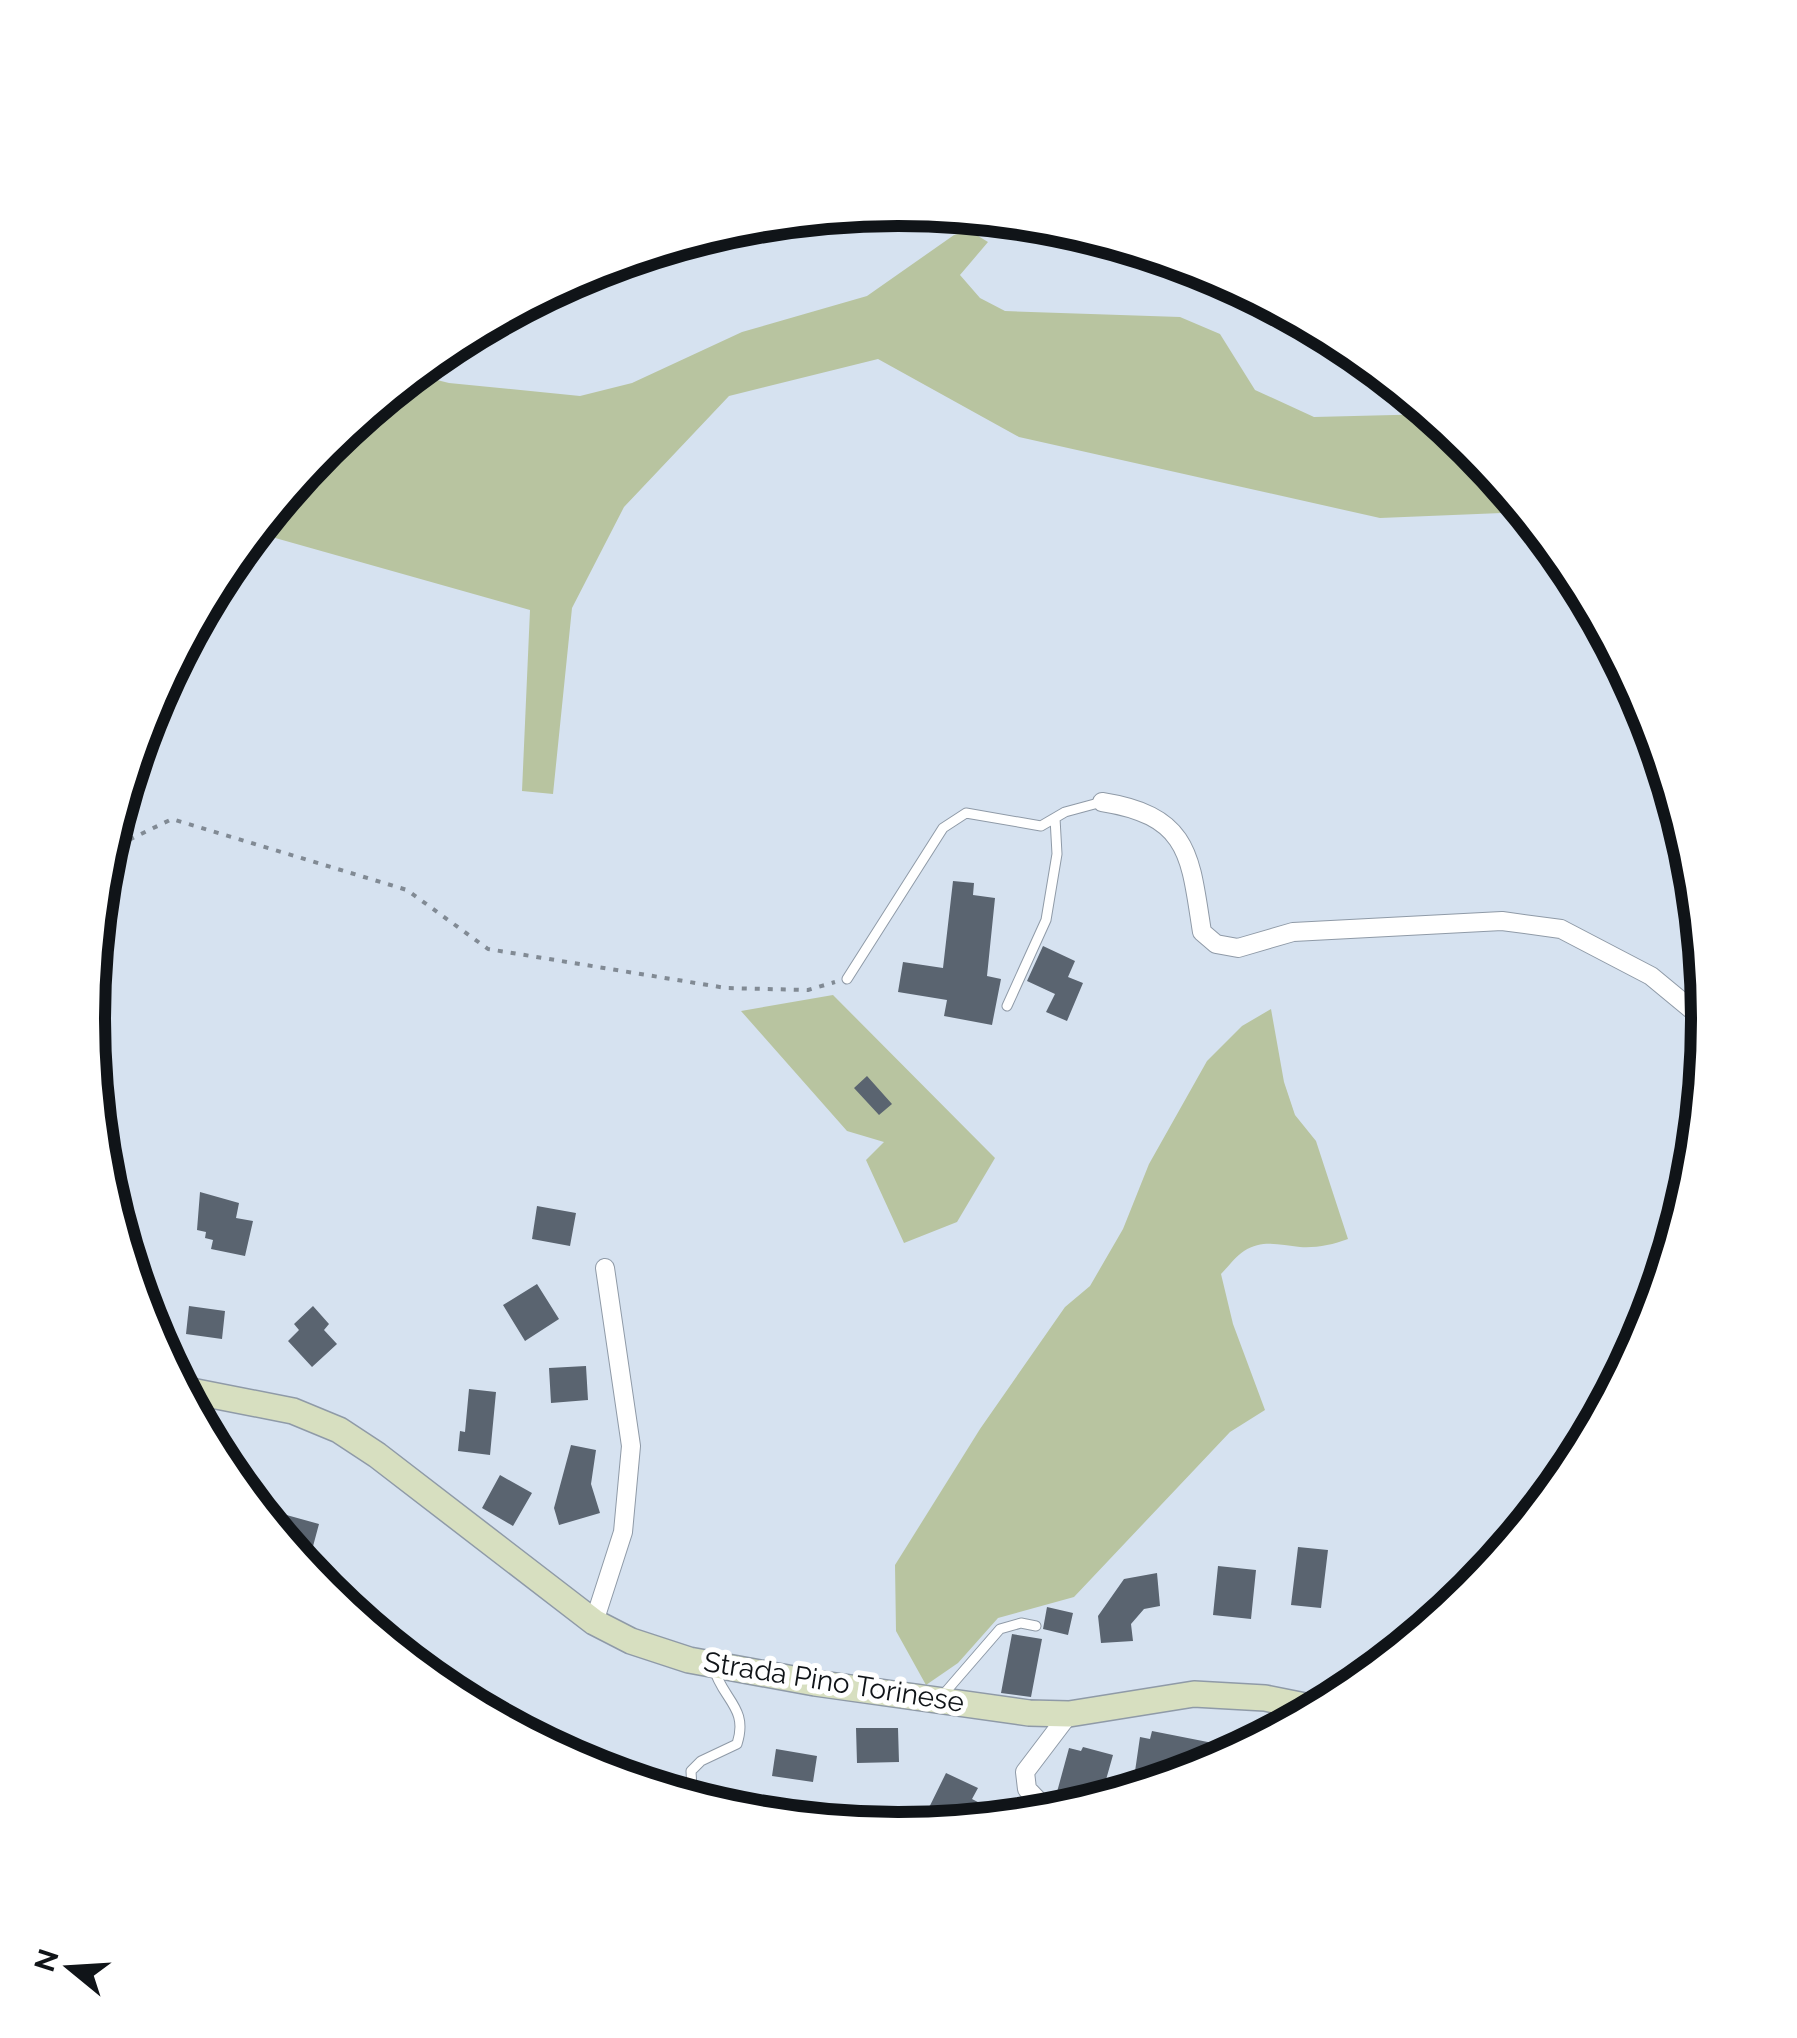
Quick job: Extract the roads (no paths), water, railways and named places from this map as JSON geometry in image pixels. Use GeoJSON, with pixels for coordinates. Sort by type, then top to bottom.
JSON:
{"type":"FeatureCollection","features":[{"type":"Feature","properties":{"kind":"street"},"geometry":{"type":"LineString","coordinates":[[1102,802],[1130,806],[1176,833],[1191,862],[1202,932],[1216,944],[1238,948],[1294,932],[1502,921],[1560,929],[1651,976],[1692,1010]]}},
{"type":"Feature","properties":{"kind":"street"},"geometry":{"type":"LineString","coordinates":[[594,1622],[623,1532],[631,1446],[605,1268]]}},
{"type":"Feature","properties":{"kind":"street","name":"Strada Pino Torinese"},"geometry":{"type":"LineString","coordinates":[[199,1392],[293,1411],[338,1430],[377,1455],[594,1622],[631,1642],[712,1664],[815,1683],[1028,1713],[1069,1714],[1194,1694],[1265,1698],[1297,1704]]}},
{"type":"Feature","properties":{"kind":"street"},"geometry":{"type":"LineString","coordinates":[[1037,1800],[1027,1789],[1025,1772],[1069,1714]]}},
{"type":"Feature","properties":{"kind":"lane"},"geometry":{"type":"LineString","coordinates":[[847,979],[943,828],[966,813],[1041,826],[1102,802]]}},
{"type":"Feature","properties":{"kind":"lane"},"geometry":{"type":"LineString","coordinates":[[1007,1006],[1046,920],[1057,854],[1055,818]]}},
{"type":"Feature","properties":{"kind":"lane"},"geometry":{"type":"LineString","coordinates":[[940,1698],[1000,1629],[1021,1623],[1036,1626]]}},
{"type":"Feature","properties":{"kind":"lane"},"geometry":{"type":"LineString","coordinates":[[692,1785],[692,1771],[701,1761],[737,1744],[743,1726],[738,1708],[719,1688],[712,1664]]}}]}
